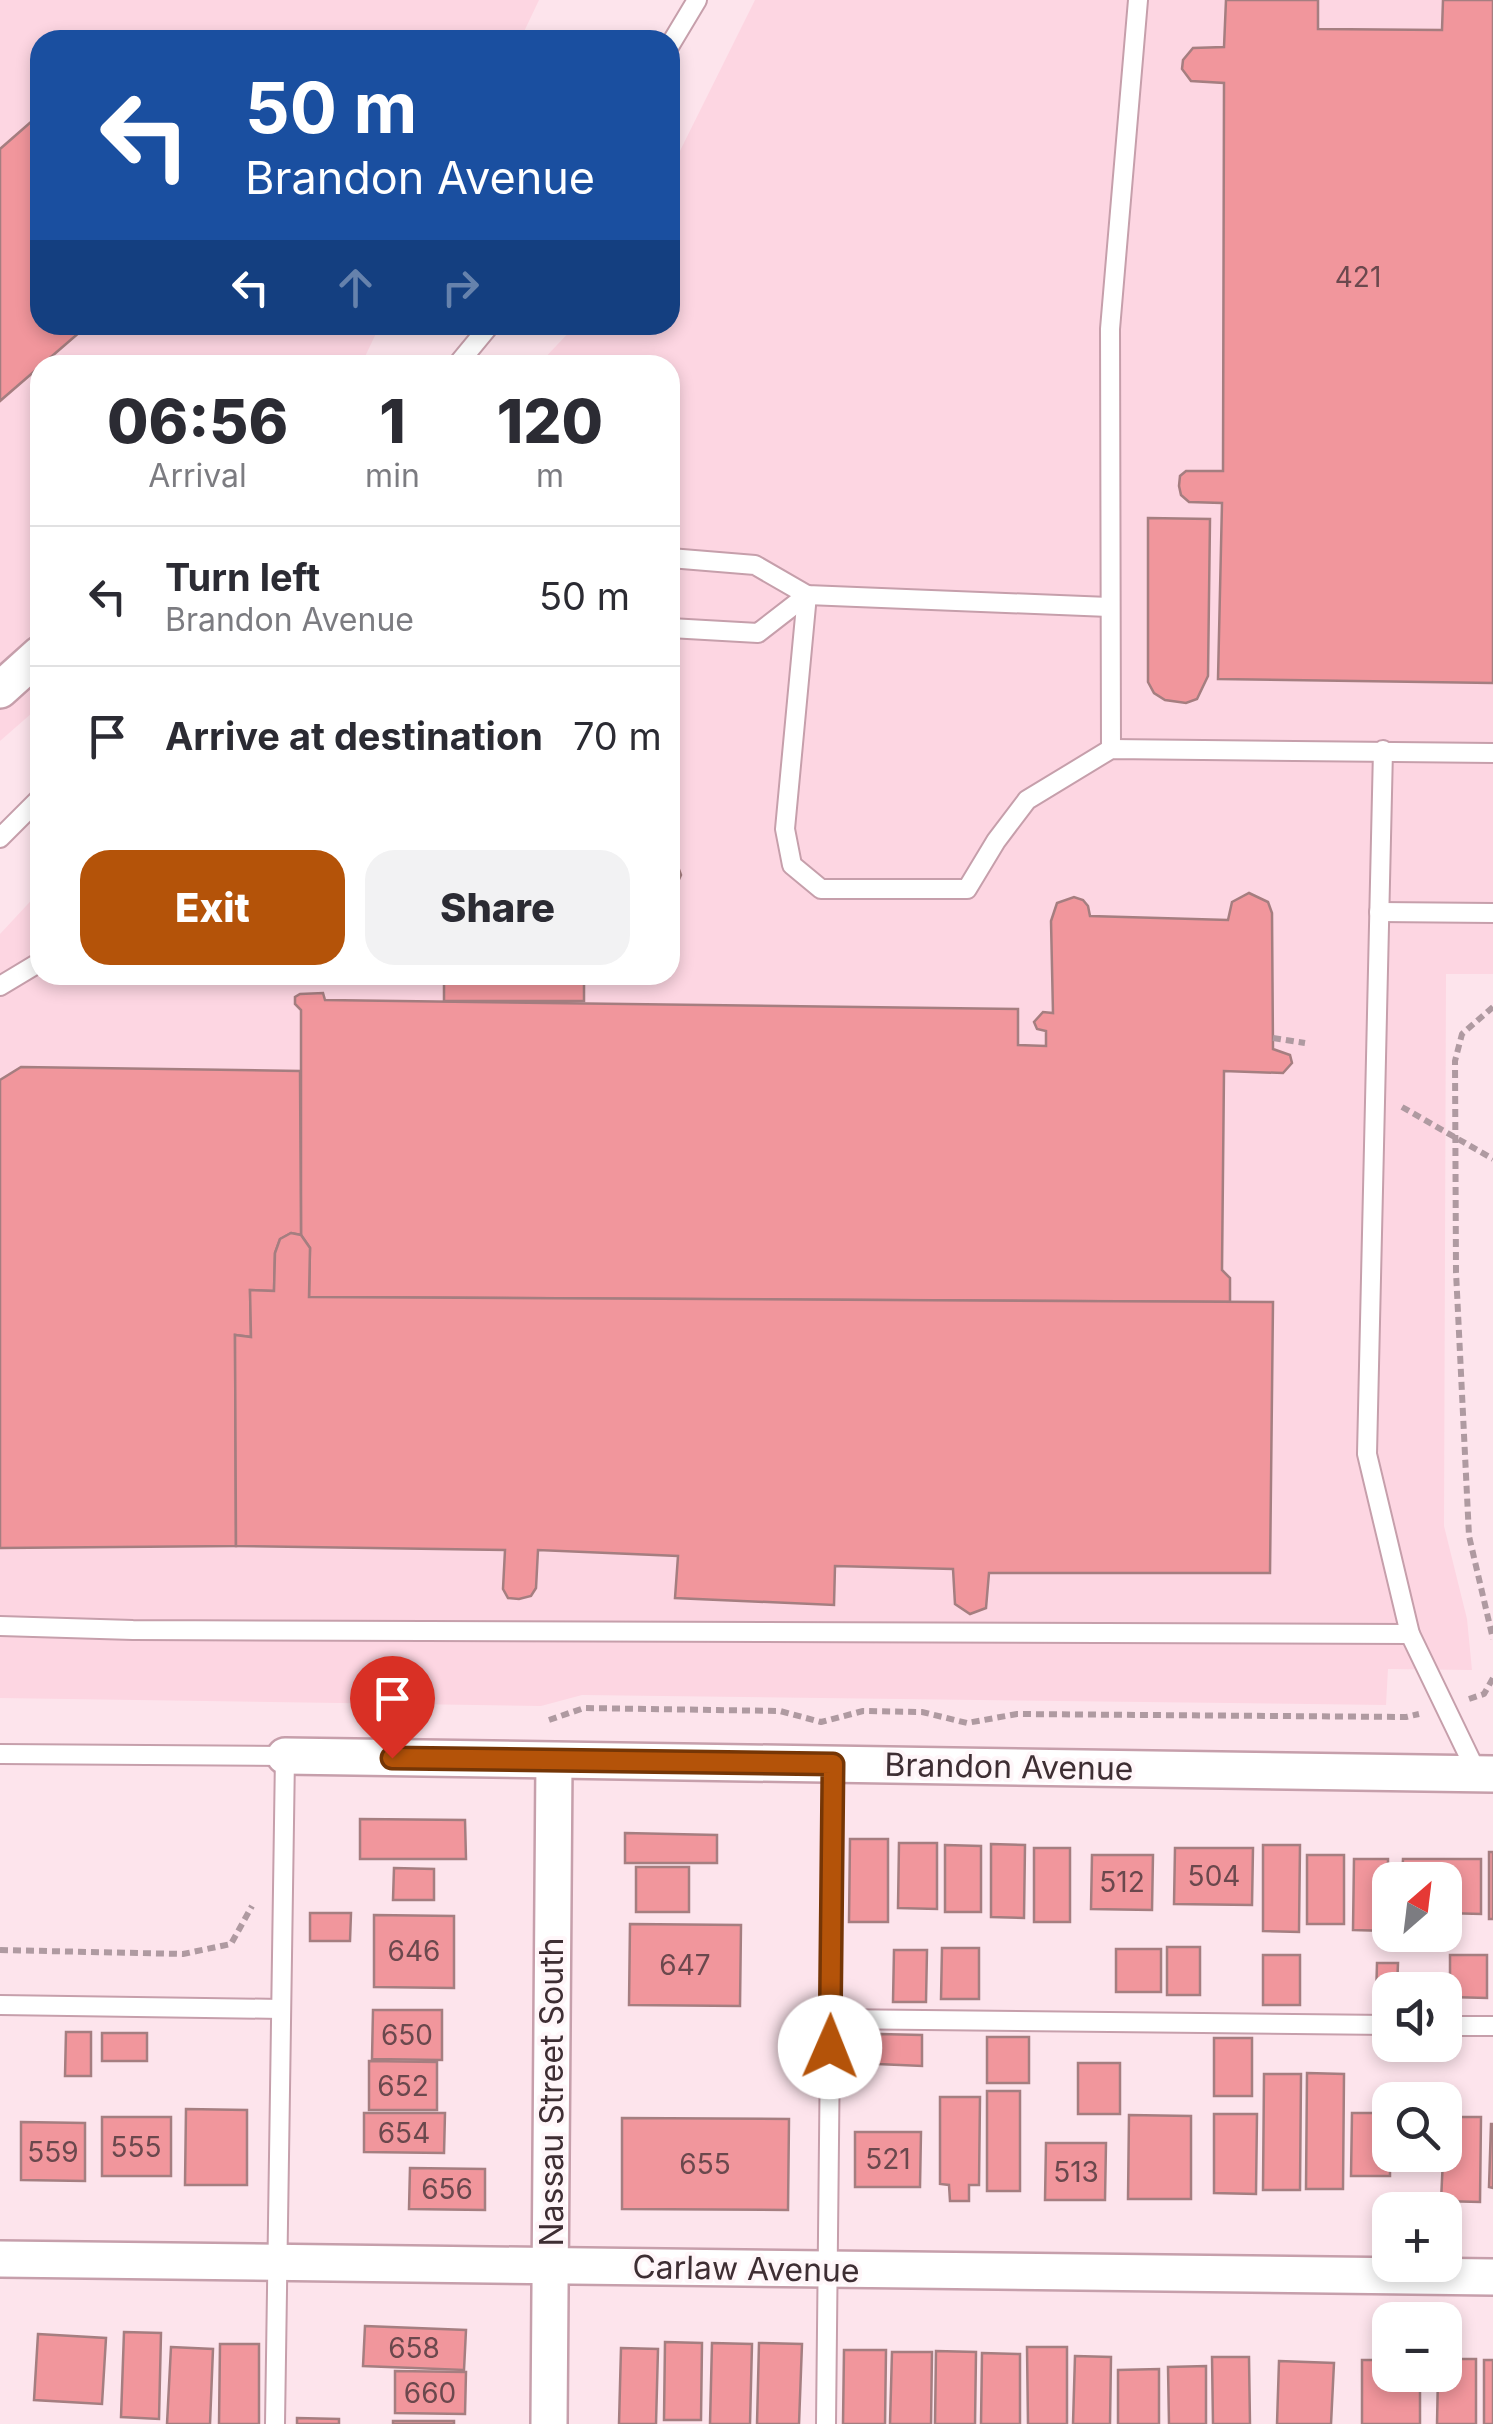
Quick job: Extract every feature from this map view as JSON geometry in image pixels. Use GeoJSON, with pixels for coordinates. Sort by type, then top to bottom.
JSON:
{"type":"FeatureCollection","features":[{"type":"Feature","properties":{"kind":"street"},"geometry":{"type":"LineString","coordinates":[[0,690],[30,663]]}},
{"type":"Feature","properties":{"kind":"street","name":"Brandon Avenue"},"geometry":{"type":"LineString","coordinates":[[285,1756],[1485,1773]]}},
{"type":"Feature","properties":{"kind":"street","name":"Nassau Street South"},"geometry":{"type":"LineString","coordinates":[[549,2424],[554,1760]]}},
{"type":"Feature","properties":{"kind":"street","name":"Carlaw Avenue"},"geometry":{"type":"LineString","coordinates":[[0,2259],[1493,2278]]}},
{"type":"Feature","properties":{"kind":"lane"},"geometry":{"type":"LineString","coordinates":[[679,30],[697,0]]}},
{"type":"Feature","properties":{"kind":"lane"},"geometry":{"type":"LineString","coordinates":[[1111,748],[1110,329],[1138,0]]}},
{"type":"Feature","properties":{"kind":"lane"},"geometry":{"type":"LineString","coordinates":[[465,355],[482,335]]}},
{"type":"Feature","properties":{"kind":"lane"},"geometry":{"type":"LineString","coordinates":[[680,559],[756,565],[807,594],[1109,607]]}},
{"type":"Feature","properties":{"kind":"lane"},"geometry":{"type":"LineString","coordinates":[[680,627],[758,632],[807,594]]}},
{"type":"Feature","properties":{"kind":"lane"},"geometry":{"type":"LineString","coordinates":[[807,594],[784,829],[792,865],[820,889],[967,889],[1026,800],[1111,748],[1493,753]]}},
{"type":"Feature","properties":{"kind":"lane"},"geometry":{"type":"LineString","coordinates":[[1383,750],[1367,1454],[1410,1634],[1445,1708],[1485,1773]]}},
{"type":"Feature","properties":{"kind":"lane"},"geometry":{"type":"LineString","coordinates":[[0,838],[30,808]]}},
{"type":"Feature","properties":{"kind":"lane"},"geometry":{"type":"LineString","coordinates":[[1379,912],[1493,913]]}},
{"type":"Feature","properties":{"kind":"lane"},"geometry":{"type":"LineString","coordinates":[[0,986],[30,968]]}},
{"type":"Feature","properties":{"kind":"lane"},"geometry":{"type":"LineString","coordinates":[[0,1626],[153,1630],[1410,1634]]}},
{"type":"Feature","properties":{"kind":"lane"},"geometry":{"type":"LineString","coordinates":[[0,1754],[285,1756],[276,2424]]}},
{"type":"Feature","properties":{"kind":"lane"},"geometry":{"type":"LineString","coordinates":[[826,2424],[833,1764]]}},
{"type":"Feature","properties":{"kind":"lane"},"geometry":{"type":"LineString","coordinates":[[0,2005],[281,2009]]}},
{"type":"Feature","properties":{"kind":"lane"},"geometry":{"type":"LineString","coordinates":[[830,2019],[1372,2025]]}},
{"type":"Feature","properties":{"kind":"lane"},"geometry":{"type":"LineString","coordinates":[[1462,2026],[1493,2026]]}},
{"type":"Feature","properties":{"kind":"path"},"geometry":{"type":"LineString","coordinates":[[1493,1007],[1462,1034],[1455,1060],[1456,1272],[1469,1536],[1493,1639]]}},
{"type":"Feature","properties":{"kind":"path"},"geometry":{"type":"LineString","coordinates":[[1273,1038],[1304,1043]]}},
{"type":"Feature","properties":{"kind":"path"},"geometry":{"type":"LineString","coordinates":[[1376,1091],[1493,1159]]}},
{"type":"Feature","properties":{"kind":"path"},"geometry":{"type":"LineString","coordinates":[[540,1723],[584,1708],[780,1711],[822,1722],[863,1711],[922,1712],[967,1724],[1017,1714],[1406,1717],[1445,1708]]}},
{"type":"Feature","properties":{"kind":"path"},"geometry":{"type":"LineString","coordinates":[[0,1950],[182,1954],[231,1944],[254,1901]]}},
{"type":"Feature","properties":{"kind":"shaded area"},"geometry":{"type":"Polygon","coordinates":[[[0,0],[539,0],[525,30],[30,30],[30,335],[375,335],[366,355],[30,355],[30,715],[0,741],[0,0]]]}},
{"type":"Feature","properties":{"kind":"shaded area"},"geometry":{"type":"Polygon","coordinates":[[[755,0],[1493,0],[1493,974],[1446,974],[1444,1526],[1467,1619],[1472,1670],[1388,1669],[1386,1705],[582,1695],[541,1706],[0,1698],[0,934],[30,902],[30,985],[680,985],[680,355],[548,355],[566,335],[680,335],[680,151],[755,0]]]}},
{"type":"Feature","properties":{"kind":"building"},"geometry":{"type":"Polygon","coordinates":[[[1226,0],[1318,0],[1318,29],[1442,30],[1443,0],[1493,0],[1493,683],[1218,679],[1222,503],[1189,502],[1181,495],[1179,486],[1180,476],[1186,471],[1223,471],[1224,83],[1191,81],[1182,69],[1183,60],[1193,48],[1224,47],[1226,0]]]}},
{"type":"Feature","properties":{"kind":"building"},"geometry":{"type":"Polygon","coordinates":[[[30,123],[30,335],[76,335],[53,355],[30,355],[30,375],[0,401],[0,149],[30,123]]]}},
{"type":"Feature","properties":{"kind":"building"},"geometry":{"type":"Polygon","coordinates":[[[1148,518],[1210,519],[1208,676],[1197,699],[1186,703],[1165,700],[1154,693],[1148,682],[1148,518]]]}},
{"type":"Feature","properties":{"kind":"building"},"geometry":{"type":"Polygon","coordinates":[[[1249,893],[1268,902],[1272,913],[1273,1049],[1290,1055],[1292,1063],[1283,1073],[1224,1071],[1222,1270],[1230,1278],[1230,1302],[309,1297],[310,1248],[301,1235],[301,1010],[295,1004],[295,997],[300,994],[323,993],[325,1000],[1018,1009],[1018,1045],[1046,1046],[1046,1031],[1037,1029],[1034,1022],[1043,1012],[1053,1013],[1051,921],[1057,903],[1074,897],[1083,900],[1090,916],[1228,920],[1232,902],[1249,893]]]}},
{"type":"Feature","properties":{"kind":"building"},"geometry":{"type":"Polygon","coordinates":[[[444,985],[584,985],[584,1001],[444,1001],[444,985]]]}},
{"type":"Feature","properties":{"kind":"building"},"geometry":{"type":"Polygon","coordinates":[[[21,1067],[300,1071],[301,1235],[291,1233],[280,1239],[275,1253],[274,1291],[250,1290],[251,1337],[235,1335],[236,1546],[0,1548],[0,1080],[21,1067]]]}},
{"type":"Feature","properties":{"kind":"building"},"geometry":{"type":"Polygon","coordinates":[[[291,1233],[301,1235],[310,1248],[309,1297],[1273,1302],[1270,1573],[989,1573],[986,1608],[970,1614],[955,1604],[953,1569],[835,1566],[834,1605],[675,1598],[678,1556],[538,1550],[536,1588],[531,1596],[519,1599],[508,1598],[503,1589],[505,1550],[236,1546],[235,1335],[251,1337],[250,1290],[274,1291],[275,1253],[280,1239],[291,1233]]]}},
{"type":"Feature","properties":{"kind":"building"},"geometry":{"type":"Polygon","coordinates":[[[360,1819],[465,1820],[466,1859],[360,1859],[360,1819]]]}},
{"type":"Feature","properties":{"kind":"building"},"geometry":{"type":"Polygon","coordinates":[[[625,1833],[717,1835],[717,1863],[625,1863],[625,1833]]]}},
{"type":"Feature","properties":{"kind":"building"},"geometry":{"type":"Polygon","coordinates":[[[850,1839],[888,1839],[888,1922],[849,1922],[850,1839]]]}},
{"type":"Feature","properties":{"kind":"building"},"geometry":{"type":"Polygon","coordinates":[[[899,1843],[937,1843],[937,1909],[898,1908],[899,1843]]]}},
{"type":"Feature","properties":{"kind":"building"},"geometry":{"type":"Polygon","coordinates":[[[991,1844],[1025,1845],[1024,1918],[991,1917],[991,1844]]]}},
{"type":"Feature","properties":{"kind":"building"},"geometry":{"type":"Polygon","coordinates":[[[945,1845],[981,1846],[981,1912],[945,1912],[945,1845]]]}},
{"type":"Feature","properties":{"kind":"building"},"geometry":{"type":"Polygon","coordinates":[[[1263,1845],[1300,1845],[1299,1932],[1263,1931],[1263,1845]]]}},
{"type":"Feature","properties":{"kind":"building"},"geometry":{"type":"Polygon","coordinates":[[[1034,1848],[1070,1848],[1070,1922],[1034,1922],[1034,1848]]]}},
{"type":"Feature","properties":{"kind":"building"},"geometry":{"type":"Polygon","coordinates":[[[1175,1848],[1253,1848],[1252,1905],[1174,1904],[1175,1848]]]}},
{"type":"Feature","properties":{"kind":"building"},"geometry":{"type":"Polygon","coordinates":[[[1489,1852],[1493,1852],[1493,1919],[1489,1919],[1489,1852]]]}},
{"type":"Feature","properties":{"kind":"building"},"geometry":{"type":"Polygon","coordinates":[[[1092,1855],[1153,1855],[1152,1910],[1091,1909],[1092,1855]]]}},
{"type":"Feature","properties":{"kind":"building"},"geometry":{"type":"Polygon","coordinates":[[[1307,1855],[1344,1855],[1344,1924],[1307,1924],[1307,1855]]]}},
{"type":"Feature","properties":{"kind":"building"},"geometry":{"type":"Polygon","coordinates":[[[1354,1859],[1388,1859],[1372,1862],[1372,1931],[1353,1930],[1354,1859]]]}},
{"type":"Feature","properties":{"kind":"building"},"geometry":{"type":"Polygon","coordinates":[[[1481,1859],[1481,1914],[1462,1913],[1462,1862],[1403,1862],[1481,1859]]]}},
{"type":"Feature","properties":{"kind":"building"},"geometry":{"type":"Polygon","coordinates":[[[636,1867],[689,1867],[689,1912],[636,1912],[636,1867]]]}},
{"type":"Feature","properties":{"kind":"building"},"geometry":{"type":"Polygon","coordinates":[[[394,1868],[434,1869],[434,1900],[393,1900],[394,1868]]]}},
{"type":"Feature","properties":{"kind":"building"},"geometry":{"type":"Polygon","coordinates":[[[310,1913],[351,1913],[350,1941],[310,1941],[310,1913]]]}},
{"type":"Feature","properties":{"kind":"building"},"geometry":{"type":"Polygon","coordinates":[[[374,1915],[454,1916],[454,1988],[374,1987],[374,1915]]]}},
{"type":"Feature","properties":{"kind":"building"},"geometry":{"type":"Polygon","coordinates":[[[630,1924],[741,1925],[740,2006],[629,2005],[630,1924]]]}},
{"type":"Feature","properties":{"kind":"building"},"geometry":{"type":"Polygon","coordinates":[[[1167,1947],[1200,1947],[1200,1995],[1167,1995],[1167,1947]]]}},
{"type":"Feature","properties":{"kind":"building"},"geometry":{"type":"Polygon","coordinates":[[[942,1948],[979,1948],[979,1999],[941,1999],[942,1948]]]}},
{"type":"Feature","properties":{"kind":"building"},"geometry":{"type":"Polygon","coordinates":[[[1116,1949],[1161,1949],[1161,1992],[1116,1992],[1116,1949]]]}},
{"type":"Feature","properties":{"kind":"building"},"geometry":{"type":"Polygon","coordinates":[[[894,1950],[927,1950],[926,2002],[893,2002],[894,1950]]]}},
{"type":"Feature","properties":{"kind":"building"},"geometry":{"type":"Polygon","coordinates":[[[1263,1955],[1300,1955],[1300,2005],[1263,2005],[1263,1955]]]}},
{"type":"Feature","properties":{"kind":"building"},"geometry":{"type":"Polygon","coordinates":[[[1450,1955],[1487,1955],[1487,1998],[1462,1997],[1462,1972],[1450,1972],[1450,1955]]]}},
{"type":"Feature","properties":{"kind":"building"},"geometry":{"type":"Polygon","coordinates":[[[1377,1963],[1398,1963],[1398,1972],[1377,1972],[1377,1963]]]}},
{"type":"Feature","properties":{"kind":"building"},"geometry":{"type":"Polygon","coordinates":[[[373,2010],[442,2010],[442,2060],[372,2059],[373,2010]]]}},
{"type":"Feature","properties":{"kind":"building"},"geometry":{"type":"Polygon","coordinates":[[[66,2032],[91,2032],[91,2076],[65,2076],[66,2032]]]}},
{"type":"Feature","properties":{"kind":"building"},"geometry":{"type":"Polygon","coordinates":[[[102,2033],[147,2033],[147,2061],[102,2061],[102,2033]]]}},
{"type":"Feature","properties":{"kind":"building"},"geometry":{"type":"Polygon","coordinates":[[[879,2034],[922,2035],[922,2066],[878,2064],[879,2034]]]}},
{"type":"Feature","properties":{"kind":"building"},"geometry":{"type":"Polygon","coordinates":[[[987,2037],[1029,2037],[1029,2083],[987,2083],[987,2037]]]}},
{"type":"Feature","properties":{"kind":"building"},"geometry":{"type":"Polygon","coordinates":[[[1214,2038],[1252,2038],[1252,2096],[1214,2096],[1214,2038]]]}},
{"type":"Feature","properties":{"kind":"building"},"geometry":{"type":"Polygon","coordinates":[[[369,2061],[437,2062],[437,2110],[369,2110],[369,2061]]]}},
{"type":"Feature","properties":{"kind":"building"},"geometry":{"type":"Polygon","coordinates":[[[1078,2063],[1120,2063],[1120,2114],[1078,2114],[1078,2063]]]}},
{"type":"Feature","properties":{"kind":"building"},"geometry":{"type":"Polygon","coordinates":[[[1307,2073],[1344,2074],[1343,2189],[1306,2189],[1307,2073]]]}},
{"type":"Feature","properties":{"kind":"building"},"geometry":{"type":"Polygon","coordinates":[[[1264,2074],[1301,2074],[1300,2190],[1263,2190],[1264,2074]]]}},
{"type":"Feature","properties":{"kind":"building"},"geometry":{"type":"Polygon","coordinates":[[[987,2091],[1020,2091],[1020,2191],[987,2191],[987,2091]]]}},
{"type":"Feature","properties":{"kind":"building"},"geometry":{"type":"Polygon","coordinates":[[[940,2097],[980,2097],[979,2185],[969,2185],[969,2201],[950,2201],[949,2185],[940,2184],[940,2097]]]}},
{"type":"Feature","properties":{"kind":"building"},"geometry":{"type":"Polygon","coordinates":[[[186,2109],[247,2110],[247,2185],[185,2185],[186,2109]]]}},
{"type":"Feature","properties":{"kind":"building"},"geometry":{"type":"Polygon","coordinates":[[[364,2113],[445,2113],[444,2153],[364,2152],[364,2113]]]}},
{"type":"Feature","properties":{"kind":"building"},"geometry":{"type":"Polygon","coordinates":[[[1352,2113],[1372,2113],[1372,2172],[1390,2172],[1390,2176],[1351,2176],[1352,2113]]]}},
{"type":"Feature","properties":{"kind":"building"},"geometry":{"type":"Polygon","coordinates":[[[1214,2114],[1257,2114],[1256,2194],[1214,2193],[1214,2114]]]}},
{"type":"Feature","properties":{"kind":"building"},"geometry":{"type":"Polygon","coordinates":[[[1129,2115],[1191,2116],[1191,2199],[1128,2199],[1129,2115]]]}},
{"type":"Feature","properties":{"kind":"building"},"geometry":{"type":"Polygon","coordinates":[[[102,2117],[171,2117],[171,2176],[102,2176],[102,2117]]]}},
{"type":"Feature","properties":{"kind":"building"},"geometry":{"type":"Polygon","coordinates":[[[1462,2117],[1481,2117],[1480,2202],[1462,2202],[1462,2192],[1441,2192],[1442,2172],[1462,2172],[1462,2117]]]}},
{"type":"Feature","properties":{"kind":"building"},"geometry":{"type":"Polygon","coordinates":[[[622,2118],[789,2119],[788,2210],[622,2209],[622,2118]]]}},
{"type":"Feature","properties":{"kind":"building"},"geometry":{"type":"Polygon","coordinates":[[[21,2122],[85,2123],[85,2181],[21,2180],[21,2122]]]}},
{"type":"Feature","properties":{"kind":"building"},"geometry":{"type":"Polygon","coordinates":[[[1493,2124],[1493,2188],[1489,2187],[1493,2124]]]}},
{"type":"Feature","properties":{"kind":"building"},"geometry":{"type":"Polygon","coordinates":[[[855,2132],[921,2132],[920,2187],[855,2187],[855,2132]]]}},
{"type":"Feature","properties":{"kind":"building"},"geometry":{"type":"Polygon","coordinates":[[[1046,2143],[1106,2143],[1105,2200],[1045,2200],[1046,2143]]]}},
{"type":"Feature","properties":{"kind":"building"},"geometry":{"type":"Polygon","coordinates":[[[410,2168],[485,2169],[485,2210],[409,2209],[410,2168]]]}},
{"type":"Feature","properties":{"kind":"building"},"geometry":{"type":"Polygon","coordinates":[[[365,2326],[466,2330],[464,2370],[363,2366],[365,2326]]]}},
{"type":"Feature","properties":{"kind":"building"},"geometry":{"type":"Polygon","coordinates":[[[124,2332],[161,2333],[159,2419],[121,2417],[124,2332]]]}},
{"type":"Feature","properties":{"kind":"building"},"geometry":{"type":"Polygon","coordinates":[[[38,2334],[106,2338],[102,2404],[34,2400],[38,2334]]]}},
{"type":"Feature","properties":{"kind":"building"},"geometry":{"type":"Polygon","coordinates":[[[665,2342],[702,2343],[701,2420],[664,2420],[665,2342]]]}},
{"type":"Feature","properties":{"kind":"building"},"geometry":{"type":"Polygon","coordinates":[[[712,2343],[752,2344],[750,2424],[710,2424],[712,2343]]]}},
{"type":"Feature","properties":{"kind":"building"},"geometry":{"type":"Polygon","coordinates":[[[759,2343],[802,2344],[799,2424],[757,2424],[759,2343]]]}},
{"type":"Feature","properties":{"kind":"building"},"geometry":{"type":"Polygon","coordinates":[[[220,2344],[259,2344],[259,2424],[219,2424],[220,2344]]]}},
{"type":"Feature","properties":{"kind":"building"},"geometry":{"type":"Polygon","coordinates":[[[171,2347],[213,2349],[210,2424],[167,2424],[171,2347]]]}},
{"type":"Feature","properties":{"kind":"building"},"geometry":{"type":"Polygon","coordinates":[[[1027,2347],[1067,2347],[1067,2424],[1028,2424],[1027,2347]]]}},
{"type":"Feature","properties":{"kind":"building"},"geometry":{"type":"Polygon","coordinates":[[[621,2348],[658,2349],[656,2424],[619,2424],[621,2348]]]}},
{"type":"Feature","properties":{"kind":"building"},"geometry":{"type":"Polygon","coordinates":[[[844,2350],[886,2350],[885,2424],[843,2424],[844,2350]]]}},
{"type":"Feature","properties":{"kind":"building"},"geometry":{"type":"Polygon","coordinates":[[[936,2351],[976,2352],[975,2424],[935,2424],[936,2351]]]}},
{"type":"Feature","properties":{"kind":"building"},"geometry":{"type":"Polygon","coordinates":[[[892,2352],[932,2352],[931,2424],[890,2424],[892,2352]]]}},
{"type":"Feature","properties":{"kind":"building"},"geometry":{"type":"Polygon","coordinates":[[[982,2353],[1020,2354],[1020,2424],[981,2424],[982,2353]]]}},
{"type":"Feature","properties":{"kind":"building"},"geometry":{"type":"Polygon","coordinates":[[[1075,2356],[1111,2357],[1110,2424],[1073,2424],[1075,2356]]]}},
{"type":"Feature","properties":{"kind":"building"},"geometry":{"type":"Polygon","coordinates":[[[1212,2357],[1249,2357],[1250,2424],[1213,2424],[1212,2357]]]}},
{"type":"Feature","properties":{"kind":"building"},"geometry":{"type":"Polygon","coordinates":[[[1462,2359],[1476,2359],[1476,2424],[1437,2424],[1438,2392],[1462,2392],[1462,2359]]]}},
{"type":"Feature","properties":{"kind":"building"},"geometry":{"type":"Polygon","coordinates":[[[1362,2360],[1372,2360],[1372,2392],[1420,2392],[1420,2424],[1362,2424],[1362,2360]]]}},
{"type":"Feature","properties":{"kind":"building"},"geometry":{"type":"Polygon","coordinates":[[[1484,2360],[1493,2360],[1493,2424],[1484,2424],[1484,2360]]]}},
{"type":"Feature","properties":{"kind":"building"},"geometry":{"type":"Polygon","coordinates":[[[1279,2361],[1334,2363],[1331,2424],[1277,2424],[1279,2361]]]}},
{"type":"Feature","properties":{"kind":"building"},"geometry":{"type":"Polygon","coordinates":[[[1206,2366],[1206,2424],[1169,2424],[1168,2367],[1206,2366]]]}},
{"type":"Feature","properties":{"kind":"building"},"geometry":{"type":"Polygon","coordinates":[[[1159,2369],[1159,2424],[1118,2424],[1118,2370],[1159,2369]]]}},
{"type":"Feature","properties":{"kind":"building"},"geometry":{"type":"Polygon","coordinates":[[[395,2371],[466,2372],[465,2414],[395,2413],[395,2371]]]}},
{"type":"Feature","properties":{"kind":"building"},"geometry":{"type":"Polygon","coordinates":[[[297,2418],[339,2419],[339,2424],[297,2424],[297,2418]]]}},
{"type":"Feature","properties":{"kind":"building"},"geometry":{"type":"Polygon","coordinates":[[[454,2421],[454,2424],[393,2424],[454,2421]]]}},
{"type":"Feature","properties":{"kind":"route"},"geometry":{"type":"LineString","coordinates":[[392,1758],[833,1764],[830,2047]]}}]}
